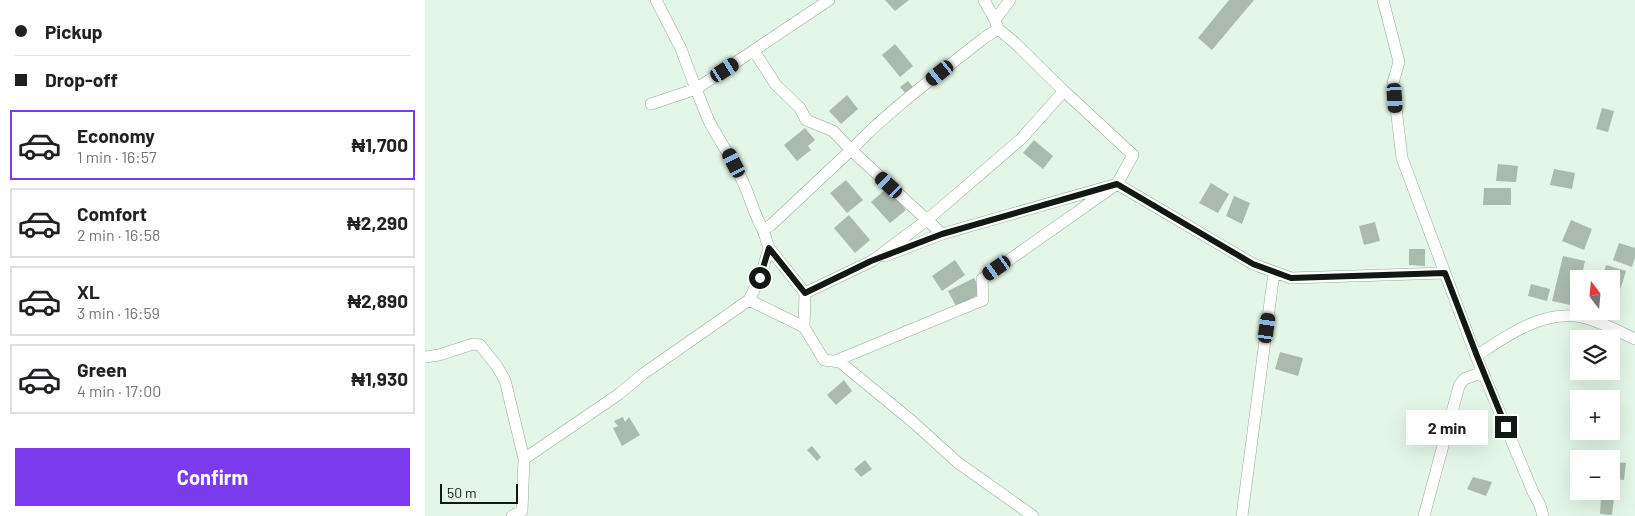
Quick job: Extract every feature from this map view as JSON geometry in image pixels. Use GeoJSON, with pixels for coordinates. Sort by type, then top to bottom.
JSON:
{"type":"FeatureCollection","features":[{"type":"Feature","properties":{"kind":"street"},"geometry":{"type":"LineString","coordinates":[[656,0],[681,49],[711,125],[726,148],[741,178],[769,248],[805,293],[804,327]]}},
{"type":"Feature","properties":{"kind":"street"},"geometry":{"type":"LineString","coordinates":[[651,104],[696,89],[829,0]]}},
{"type":"Feature","properties":{"kind":"street"},"geometry":{"type":"LineString","coordinates":[[835,361],[983,300],[982,279],[1117,184],[1133,155],[996,24],[984,0]]}},
{"type":"Feature","properties":{"kind":"street"},"geometry":{"type":"LineString","coordinates":[[763,230],[771,225],[870,131],[984,38],[996,24],[1010,0]]}},
{"type":"Feature","properties":{"kind":"street"},"geometry":{"type":"LineString","coordinates":[[1383,0],[1399,62],[1393,83],[1402,158],[1483,372],[1543,516]]}},
{"type":"Feature","properties":{"kind":"street"},"geometry":{"type":"LineString","coordinates":[[753,51],[776,85],[801,108],[806,120],[833,132],[942,234]]}},
{"type":"Feature","properties":{"kind":"street"},"geometry":{"type":"LineString","coordinates":[[871,261],[927,220],[1021,139],[1064,91]]}},
{"type":"Feature","properties":{"kind":"street"},"geometry":{"type":"LineString","coordinates":[[805,293],[871,261],[942,234],[1117,184],[1253,264],[1291,278],[1445,273]]}},
{"type":"Feature","properties":{"kind":"street"},"geometry":{"type":"LineString","coordinates":[[524,459],[619,394],[643,374],[749,300],[760,278],[769,248]]}},
{"type":"Feature","properties":{"kind":"street"},"geometry":{"type":"LineString","coordinates":[[1242,516],[1274,272]]}},
{"type":"Feature","properties":{"kind":"street"},"geometry":{"type":"LineString","coordinates":[[749,300],[804,327],[824,360],[840,362],[869,384],[957,462],[1033,516]]}},
{"type":"Feature","properties":{"kind":"street"},"geometry":{"type":"LineString","coordinates":[[1477,356],[1527,324],[1566,316],[1583,318],[1635,339]]}},
{"type":"Feature","properties":{"kind":"street"},"geometry":{"type":"LineString","coordinates":[[425,357],[439,355],[477,343],[496,365],[505,380],[524,459],[520,514]]}},
{"type":"Feature","properties":{"kind":"street"},"geometry":{"type":"LineString","coordinates":[[1423,516],[1459,386],[1464,379],[1483,372]]}},
{"type":"Feature","properties":{"kind":"building"},"geometry":{"type":"Polygon","coordinates":[[[885,0],[909,0],[895,11],[885,0]]]}},
{"type":"Feature","properties":{"kind":"building"},"geometry":{"type":"Polygon","coordinates":[[[1229,0],[1254,0],[1212,50],[1198,38],[1229,0]]]}},
{"type":"Feature","properties":{"kind":"building"},"geometry":{"type":"Polygon","coordinates":[[[895,44],[913,66],[900,77],[882,55],[895,44]]]}},
{"type":"Feature","properties":{"kind":"building"},"geometry":{"type":"Polygon","coordinates":[[[908,81],[913,87],[905,93],[900,87],[908,81]]]}},
{"type":"Feature","properties":{"kind":"building"},"geometry":{"type":"Polygon","coordinates":[[[847,95],[858,109],[841,124],[829,111],[847,95]]]}},
{"type":"Feature","properties":{"kind":"building"},"geometry":{"type":"Polygon","coordinates":[[[1602,108],[1614,111],[1608,132],[1596,129],[1602,108]]]}},
{"type":"Feature","properties":{"kind":"building"},"geometry":{"type":"Polygon","coordinates":[[[805,128],[815,140],[808,146],[811,150],[797,161],[784,145],[805,128]]]}},
{"type":"Feature","properties":{"kind":"building"},"geometry":{"type":"Polygon","coordinates":[[[1034,140],[1053,156],[1043,169],[1023,153],[1034,140]]]}},
{"type":"Feature","properties":{"kind":"building"},"geometry":{"type":"Polygon","coordinates":[[[1498,164],[1518,166],[1516,182],[1496,181],[1498,164]]]}},
{"type":"Feature","properties":{"kind":"building"},"geometry":{"type":"Polygon","coordinates":[[[1554,169],[1575,173],[1572,189],[1550,185],[1554,169]]]}},
{"type":"Feature","properties":{"kind":"building"},"geometry":{"type":"Polygon","coordinates":[[[846,180],[863,200],[847,213],[830,193],[846,180]]]}},
{"type":"Feature","properties":{"kind":"building"},"geometry":{"type":"Polygon","coordinates":[[[1211,183],[1229,194],[1218,213],[1199,203],[1211,183]]]}},
{"type":"Feature","properties":{"kind":"building"},"geometry":{"type":"Polygon","coordinates":[[[887,188],[906,210],[890,223],[871,202],[887,188]]]}},
{"type":"Feature","properties":{"kind":"building"},"geometry":{"type":"Polygon","coordinates":[[[1484,188],[1511,188],[1511,205],[1483,205],[1484,188]]]}},
{"type":"Feature","properties":{"kind":"building"},"geometry":{"type":"Polygon","coordinates":[[[1234,196],[1250,203],[1242,224],[1226,216],[1234,196]]]}},
{"type":"Feature","properties":{"kind":"building"},"geometry":{"type":"Polygon","coordinates":[[[849,215],[870,240],[855,253],[834,228],[849,215]]]}},
{"type":"Feature","properties":{"kind":"building"},"geometry":{"type":"Polygon","coordinates":[[[1571,220],[1592,229],[1584,250],[1562,241],[1571,220]]]}},
{"type":"Feature","properties":{"kind":"building"},"geometry":{"type":"Polygon","coordinates":[[[1375,222],[1380,241],[1364,245],[1359,226],[1375,222]]]}},
{"type":"Feature","properties":{"kind":"building"},"geometry":{"type":"Polygon","coordinates":[[[1619,243],[1635,248],[1632,267],[1613,260],[1619,243]]]}},
{"type":"Feature","properties":{"kind":"building"},"geometry":{"type":"Polygon","coordinates":[[[1409,249],[1425,249],[1425,266],[1409,265],[1409,249]]]}},
{"type":"Feature","properties":{"kind":"building"},"geometry":{"type":"Polygon","coordinates":[[[1563,256],[1585,261],[1583,270],[1570,270],[1570,305],[1552,301],[1563,256]]]}},
{"type":"Feature","properties":{"kind":"building"},"geometry":{"type":"Polygon","coordinates":[[[955,260],[965,275],[942,291],[932,276],[955,260]]]}},
{"type":"Feature","properties":{"kind":"building"},"geometry":{"type":"Polygon","coordinates":[[[1606,265],[1626,271],[1620,290],[1620,270],[1605,270],[1606,265]]]}},
{"type":"Feature","properties":{"kind":"building"},"geometry":{"type":"Polygon","coordinates":[[[974,278],[982,293],[956,306],[948,291],[974,278]]]}},
{"type":"Feature","properties":{"kind":"building"},"geometry":{"type":"Polygon","coordinates":[[[1531,284],[1550,289],[1547,301],[1528,296],[1531,284]]]}},
{"type":"Feature","properties":{"kind":"building"},"geometry":{"type":"Polygon","coordinates":[[[1280,352],[1303,358],[1298,376],[1275,369],[1280,352]]]}},
{"type":"Feature","properties":{"kind":"building"},"geometry":{"type":"Polygon","coordinates":[[[844,380],[852,391],[836,405],[827,395],[844,380]]]}},
{"type":"Feature","properties":{"kind":"building"},"geometry":{"type":"Polygon","coordinates":[[[623,417],[625,422],[629,417],[640,435],[622,446],[613,428],[618,426],[614,421],[623,417]]]}},
{"type":"Feature","properties":{"kind":"building"},"geometry":{"type":"Polygon","coordinates":[[[1423,417],[1442,421],[1435,441],[1417,437],[1423,417]]]}},
{"type":"Feature","properties":{"kind":"building"},"geometry":{"type":"Polygon","coordinates":[[[812,446],[821,457],[817,461],[807,450],[812,446]]]}},
{"type":"Feature","properties":{"kind":"building"},"geometry":{"type":"Polygon","coordinates":[[[865,460],[872,469],[861,477],[854,469],[865,460]]]}},
{"type":"Feature","properties":{"kind":"building"},"geometry":{"type":"Polygon","coordinates":[[[1620,462],[1626,463],[1624,480],[1620,480],[1620,462]]]}},
{"type":"Feature","properties":{"kind":"building"},"geometry":{"type":"Polygon","coordinates":[[[1473,477],[1492,482],[1486,496],[1467,489],[1473,477]]]}},
{"type":"Feature","properties":{"kind":"building"},"geometry":{"type":"Polygon","coordinates":[[[1601,500],[1614,500],[1612,515],[1600,514],[1601,500]]]}},
{"type":"Feature","properties":{"kind":"route"},"geometry":{"type":"LineString","coordinates":[[760,278],[769,248],[805,293],[871,261],[942,234],[1117,184],[1253,264],[1291,278],[1445,273],[1506,427]]}}]}
